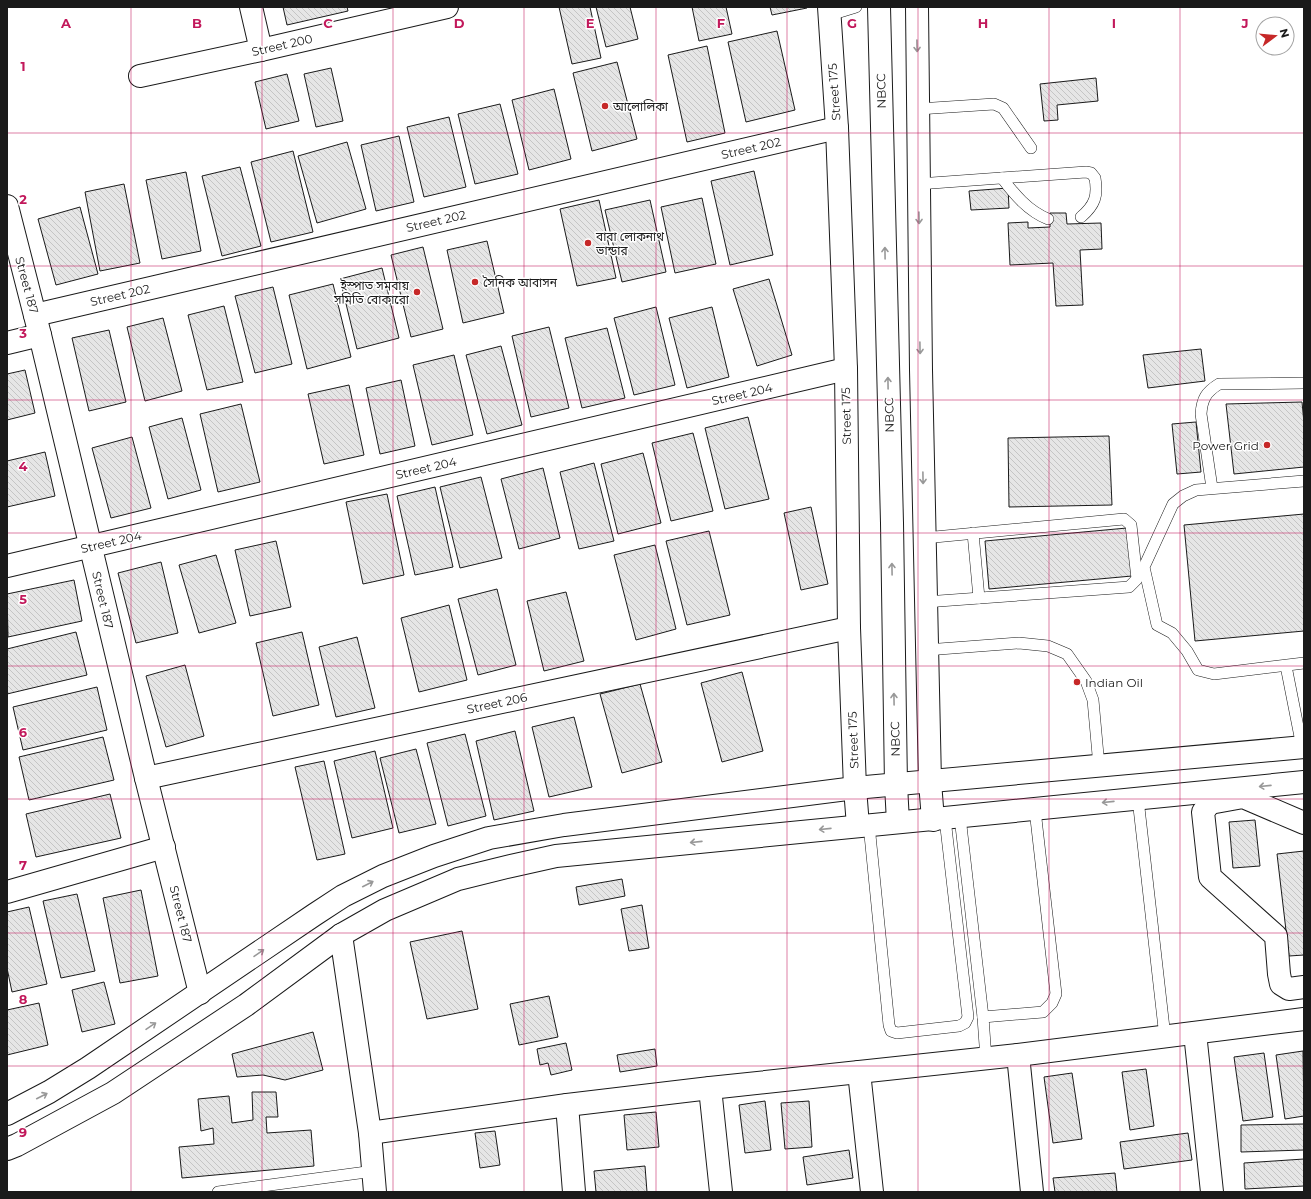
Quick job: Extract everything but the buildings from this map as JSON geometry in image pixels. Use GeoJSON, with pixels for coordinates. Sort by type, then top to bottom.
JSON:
{"type":"FeatureCollection","features":[{"type":"Feature","properties":{"kind":"street"},"geometry":{"type":"LineString","coordinates":[[251,7],[261,50]]}},
{"type":"Feature","properties":{"kind":"street","name":"Street 200"},"geometry":{"type":"LineString","coordinates":[[140,76],[447,7]]}},
{"type":"Feature","properties":{"kind":"street","name":"NBCC"},"geometry":{"type":"LineString","coordinates":[[878,7],[892,524],[896,785],[898,822]]}},
{"type":"Feature","properties":{"kind":"street"},"geometry":{"type":"LineString","coordinates":[[916,7],[925,602],[930,782],[946,819]]}},
{"type":"Feature","properties":{"kind":"street","name":"Street 175"},"geometry":{"type":"LineString","coordinates":[[829,11],[837,128],[846,369],[849,628],[855,788],[864,825]]}},
{"type":"Feature","properties":{"kind":"street","name":"Street 202"},"geometry":{"type":"LineString","coordinates":[[35,315],[837,128]]}},
{"type":"Feature","properties":{"kind":"street","name":"Street 187"},"geometry":{"type":"LineString","coordinates":[[7,206],[35,315],[146,778],[200,993]]}},
{"type":"Feature","properties":{"kind":"street"},"geometry":{"type":"LineString","coordinates":[[7,343],[40,336]]}},
{"type":"Feature","properties":{"kind":"street","name":"Street 204"},"geometry":{"type":"LineString","coordinates":[[7,566],[846,369]]}},
{"type":"Feature","properties":{"kind":"street","name":"Street 206"},"geometry":{"type":"LineString","coordinates":[[146,778],[849,628]]}},
{"type":"Feature","properties":{"kind":"street"},"geometry":{"type":"LineString","coordinates":[[7,1114],[49,1092],[88,1068],[343,896],[383,876],[434,856],[490,838],[564,825],[855,788],[1303,747]]}},
{"type":"Feature","properties":{"kind":"street"},"geometry":{"type":"LineString","coordinates":[[7,1148],[24,1142],[113,1094],[246,1005],[341,935],[385,910],[458,880],[526,862],[556,856],[864,825],[946,819],[1304,782]]}},
{"type":"Feature","properties":{"kind":"street"},"geometry":{"type":"LineString","coordinates":[[1304,823],[1243,797],[1210,803],[1203,812],[1210,877],[1276,936],[1281,984],[1289,989],[1304,987]]}},
{"type":"Feature","properties":{"kind":"street"},"geometry":{"type":"LineString","coordinates":[[7,892],[164,847]]}},
{"type":"Feature","properties":{"kind":"street"},"geometry":{"type":"LineString","coordinates":[[341,935],[370,1133],[374,1182]]}},
{"type":"Feature","properties":{"kind":"street"},"geometry":{"type":"LineString","coordinates":[[370,1133],[567,1105],[710,1088],[986,1059],[1304,1019]]}},
{"type":"Feature","properties":{"kind":"street"},"geometry":{"type":"LineString","coordinates":[[1195,1033],[1212,1192]]}},
{"type":"Feature","properties":{"kind":"street"},"geometry":{"type":"LineString","coordinates":[[1018,1055],[1032,1192]]}},
{"type":"Feature","properties":{"kind":"street"},"geometry":{"type":"LineString","coordinates":[[859,1072],[872,1192]]}},
{"type":"Feature","properties":{"kind":"street"},"geometry":{"type":"LineString","coordinates":[[710,1088],[721,1192]]}},
{"type":"Feature","properties":{"kind":"street"},"geometry":{"type":"LineString","coordinates":[[567,1105],[574,1192]]}},
{"type":"Feature","properties":{"kind":"lane"},"geometry":{"type":"LineString","coordinates":[[829,11],[856,7]]}},
{"type":"Feature","properties":{"kind":"lane"},"geometry":{"type":"LineString","coordinates":[[918,109],[994,104],[1003,108],[1031,148]]}},
{"type":"Feature","properties":{"kind":"lane"},"geometry":{"type":"LineString","coordinates":[[918,184],[1086,172],[1091,173],[1095,178],[1096,198],[1090,210],[1081,217]]}},
{"type":"Feature","properties":{"kind":"lane"},"geometry":{"type":"LineString","coordinates":[[1002,178],[1017,198],[1040,216],[1048,219]]}},
{"type":"Feature","properties":{"kind":"lane"},"geometry":{"type":"LineString","coordinates":[[1212,488],[1202,414],[1202,403],[1209,391],[1219,384],[1304,384]]}},
{"type":"Feature","properties":{"kind":"lane"},"geometry":{"type":"LineString","coordinates":[[1304,481],[1212,488],[1196,490],[1183,496],[1172,504],[1144,566],[1157,625],[1172,633],[1187,651],[1198,670],[1214,674],[1304,664]]}},
{"type":"Feature","properties":{"kind":"lane"},"geometry":{"type":"LineString","coordinates":[[924,538],[1124,519],[1131,525],[1137,579],[1129,587],[925,602]]}},
{"type":"Feature","properties":{"kind":"lane"},"geometry":{"type":"LineString","coordinates":[[973,533],[978,598]]}},
{"type":"Feature","properties":{"kind":"lane"},"geometry":{"type":"LineString","coordinates":[[926,650],[1019,643],[1048,646],[1067,654],[1086,681],[1093,700],[1099,766]]}},
{"type":"Feature","properties":{"kind":"lane"},"geometry":{"type":"LineString","coordinates":[[1286,666],[1303,747]]}},
{"type":"Feature","properties":{"kind":"lane"},"geometry":{"type":"LineString","coordinates":[[1138,799],[1165,1037]]}},
{"type":"Feature","properties":{"kind":"lane"},"geometry":{"type":"LineString","coordinates":[[983,1017],[1043,1012],[1052,1003],[1056,994],[1035,810]]}},
{"type":"Feature","properties":{"kind":"lane"},"geometry":{"type":"LineString","coordinates":[[864,825],[889,1025],[891,1031],[896,1033],[959,1026],[965,1023],[968,1017],[946,819]]}},
{"type":"Feature","properties":{"kind":"lane"},"geometry":{"type":"LineString","coordinates":[[946,819],[983,1017],[986,1059]]}},
{"type":"Feature","properties":{"kind":"lane"},"geometry":{"type":"LineString","coordinates":[[218,1192],[374,1182]]}},
{"type":"Feature","properties":{"kind":"place","name":"আলোলিকা"},"geometry":{"type":"Point","coordinates":[605,106]}},
{"type":"Feature","properties":{"kind":"place","name":"বাবা লোকনাথ ভান্ডার"},"geometry":{"type":"Point","coordinates":[588,243]}},
{"type":"Feature","properties":{"kind":"place","name":"সৈনিক আবাসন"},"geometry":{"type":"Point","coordinates":[475,282]}},
{"type":"Feature","properties":{"kind":"place","name":"ইস্পাত সমবায় সমিতি বোকারো"},"geometry":{"type":"Point","coordinates":[417,292]}},
{"type":"Feature","properties":{"kind":"place","name":"Power Grid"},"geometry":{"type":"Point","coordinates":[1267,445]}},
{"type":"Feature","properties":{"kind":"place","name":"Indian Oil"},"geometry":{"type":"Point","coordinates":[1077,682]}}]}
